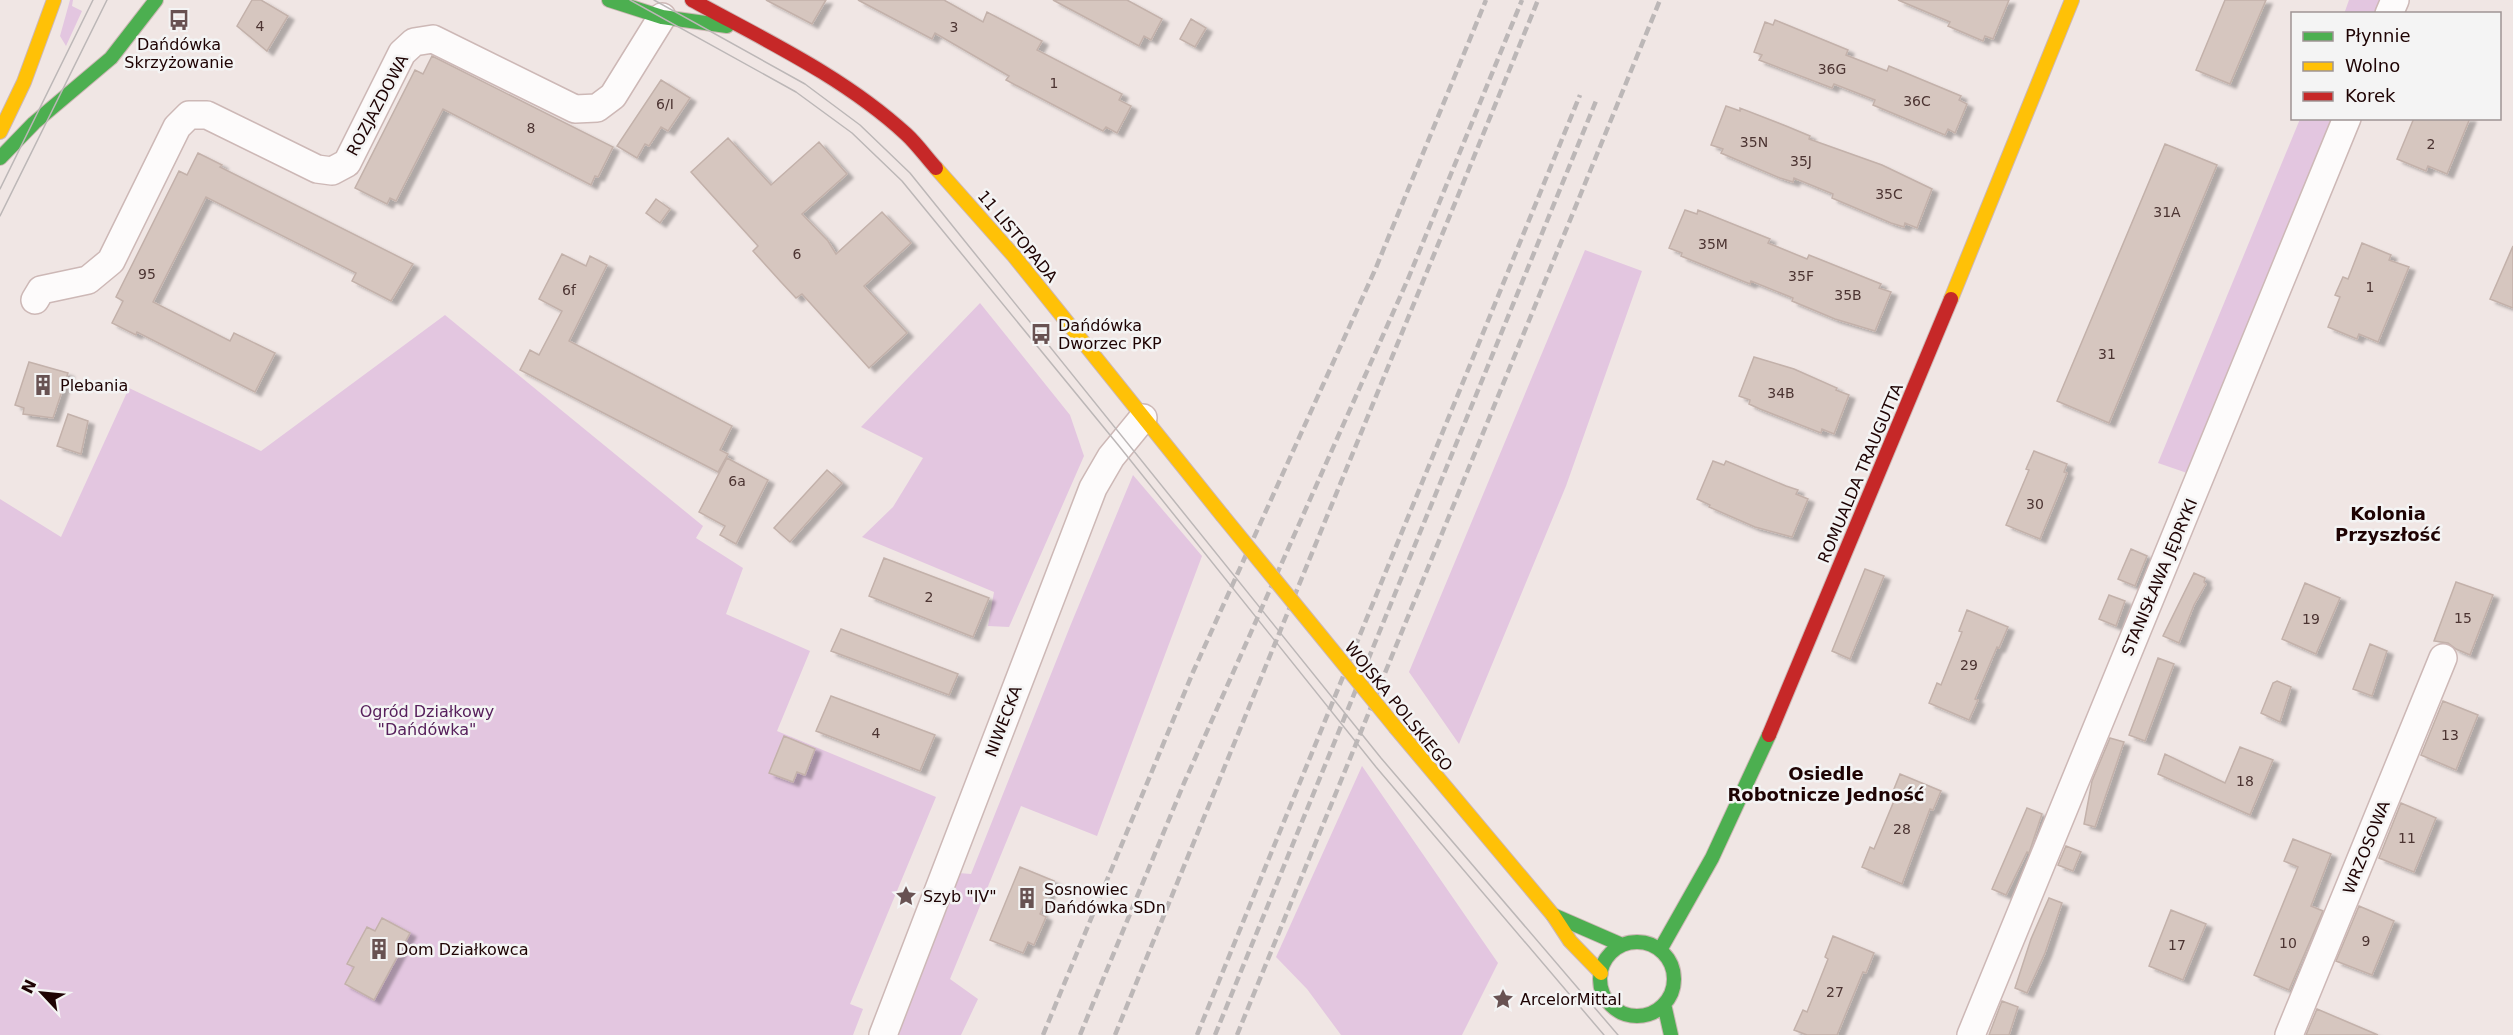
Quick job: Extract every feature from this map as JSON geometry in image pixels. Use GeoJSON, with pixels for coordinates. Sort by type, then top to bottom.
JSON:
{"type":"FeatureCollection","features":[{"type":"Feature","properties":{"kind":"main road"},"geometry":{"type":"LineString","coordinates":[[0,132],[24,82],[54,0]]}},
{"type":"Feature","properties":{"kind":"main road"},"geometry":{"type":"LineString","coordinates":[[0,158],[34,123],[111,58],[156,0]]}},
{"type":"Feature","properties":{"kind":"main road","name":"11 LISTOPADA"},"geometry":{"type":"LineString","coordinates":[[609,0],[662,17],[743,28]]}},
{"type":"Feature","properties":{"kind":"main road","name":"11 LISTOPADA"},"geometry":{"type":"LineString","coordinates":[[692,0],[818,71],[868,104],[907,135],[1014,256],[1222,515]]}},
{"type":"Feature","properties":{"kind":"main road","name":"ROMUALDA TRAUGUTTA"},"geometry":{"type":"LineString","coordinates":[[1660,950],[1716,852],[1789,686],[1928,355],[2072,0]]}},
{"type":"Feature","properties":{"kind":"main road","name":"WOJSKA POLSKIEGO"},"geometry":{"type":"LineString","coordinates":[[1222,515],[1553,915],[1570,941],[1601,973]]}},
{"type":"Feature","properties":{"kind":"main road","name":"WOJSKA POLSKIEGO"},"geometry":{"type":"LineString","coordinates":[[1553,915],[1622,945]]}},
{"type":"Feature","properties":{"kind":"main road"},"geometry":{"type":"LineString","coordinates":[[1642,943],[1660,950],[1672,966],[1674,976],[1670,996],[1664,1004],[1635,1020],[1609,1002],[1602,986],[1601,973],[1607,958],[1622,945],[1642,943]]}},
{"type":"Feature","properties":{"kind":"main road"},"geometry":{"type":"LineString","coordinates":[[1664,1004],[1671,1035]]}},
{"type":"Feature","properties":{"kind":"street","name":"ROZJAZDOWA"},"geometry":{"type":"LineString","coordinates":[[35,300],[41,290],[88,280],[111,261],[177,127],[189,115],[207,115],[317,169],[332,171],[347,163],[402,53],[414,42],[433,39],[575,109],[597,108],[613,96],[662,17]]}},
{"type":"Feature","properties":{"kind":"street","name":"STANISŁAWA JĘDRYKI"},"geometry":{"type":"LineString","coordinates":[[1971,1035],[2346,120]]}},
{"type":"Feature","properties":{"kind":"street","name":"NIWECKA"},"geometry":{"type":"LineString","coordinates":[[883,1035],[1092,488],[1115,452],[1143,418]]}},
{"type":"Feature","properties":{"kind":"street","name":"WRZOSOWA"},"geometry":{"type":"LineString","coordinates":[[2289,1035],[2443,658]]}},
{"type":"Feature","properties":{"kind":"green space"},"geometry":{"type":"Polygon","coordinates":[[[70,0],[73,0],[72,6],[82,11],[66,46],[60,36],[70,0]]]}},
{"type":"Feature","properties":{"kind":"green space"},"geometry":{"type":"Polygon","coordinates":[[[2349,0],[2388,0],[2382,12],[2345,12],[2349,0]]]}},
{"type":"Feature","properties":{"kind":"green space"},"geometry":{"type":"Polygon","coordinates":[[[2300,120],[2338,120],[2190,474],[2158,463],[2300,120]]]}},
{"type":"Feature","properties":{"kind":"green space"},"geometry":{"type":"Polygon","coordinates":[[[1585,250],[1642,271],[1566,486],[1459,744],[1409,672],[1585,250]]]}},
{"type":"Feature","properties":{"kind":"green space"},"geometry":{"type":"Polygon","coordinates":[[[980,303],[1070,415],[1084,456],[1009,627],[988,626],[994,592],[862,537],[893,507],[923,458],[861,427],[980,303]]]}},
{"type":"Feature","properties":{"kind":"green space","name":"Ogród Działkowy \"Dańdówka\""},"geometry":{"type":"Polygon","coordinates":[[[445,315],[703,526],[696,538],[743,568],[726,614],[810,651],[777,731],[936,797],[850,1004],[863,1009],[853,1035],[0,1035],[0,499],[61,537],[129,388],[261,451],[445,315]]]}},
{"type":"Feature","properties":{"kind":"green space"},"geometry":{"type":"Polygon","coordinates":[[[1133,475],[1202,556],[1097,836],[1021,806],[950,979],[978,999],[961,1035],[894,1035],[959,873],[971,874],[1133,475]]]}},
{"type":"Feature","properties":{"kind":"green space"},"geometry":{"type":"Polygon","coordinates":[[[1362,766],[1498,963],[1462,1035],[1341,1035],[1307,989],[1276,957],[1362,766]]]}},
{"type":"Feature","properties":{"kind":"building"},"geometry":{"type":"Polygon","coordinates":[[[252,0],[261,0],[288,16],[267,51],[237,26],[252,0]]]}},
{"type":"Feature","properties":{"kind":"building"},"geometry":{"type":"Polygon","coordinates":[[[766,0],[826,0],[812,24],[766,0]]]}},
{"type":"Feature","properties":{"kind":"building"},"geometry":{"type":"Polygon","coordinates":[[[858,0],[944,0],[983,22],[987,12],[1042,41],[1037,50],[1122,94],[1119,100],[1131,106],[1117,133],[1106,127],[1103,131],[1006,80],[1009,76],[935,33],[932,39],[858,0]]]}},
{"type":"Feature","properties":{"kind":"building"},"geometry":{"type":"Polygon","coordinates":[[[1053,0],[1127,0],[1162,19],[1151,40],[1144,36],[1139,46],[1053,0]]]}},
{"type":"Feature","properties":{"kind":"building"},"geometry":{"type":"Polygon","coordinates":[[[1898,0],[2009,0],[1993,39],[1985,36],[1983,41],[1948,26],[1950,22],[1898,0]]]}},
{"type":"Feature","properties":{"kind":"building"},"geometry":{"type":"Polygon","coordinates":[[[2225,0],[2266,0],[2230,84],[2196,70],[2225,0]]]}},
{"type":"Feature","properties":{"kind":"building"},"geometry":{"type":"Polygon","coordinates":[[[1191,19],[1206,28],[1195,47],[1180,39],[1191,19]]]}},
{"type":"Feature","properties":{"kind":"building"},"geometry":{"type":"Polygon","coordinates":[[[1775,20],[1848,50],[1846,55],[1887,71],[1889,66],[1961,96],[1959,100],[1967,104],[1955,133],[1948,129],[1945,135],[1873,105],[1875,100],[1834,84],[1832,88],[1759,60],[1762,55],[1754,52],[1765,22],[1773,25],[1775,20]]]}},
{"type":"Feature","properties":{"kind":"building"},"geometry":{"type":"Polygon","coordinates":[[[432,56],[613,147],[598,177],[595,176],[591,185],[443,109],[396,201],[390,198],[387,204],[355,188],[415,70],[423,74],[432,56]]]}},
{"type":"Feature","properties":{"kind":"building"},"geometry":{"type":"Polygon","coordinates":[[[661,80],[690,98],[668,131],[661,127],[649,146],[645,144],[637,158],[617,146],[661,80]]]}},
{"type":"Feature","properties":{"kind":"building"},"geometry":{"type":"Polygon","coordinates":[[[1726,106],[1740,111],[1740,108],[1786,126],[1810,136],[1809,139],[1882,165],[1932,189],[1917,228],[1905,223],[1904,227],[1891,223],[1832,198],[1833,194],[1794,178],[1793,182],[1780,178],[1721,153],[1723,149],[1711,145],[1726,106]]]}},
{"type":"Feature","properties":{"kind":"building"},"geometry":{"type":"Polygon","coordinates":[[[2413,120],[2469,120],[2447,174],[2428,166],[2426,171],[2397,159],[2413,120]]]}},
{"type":"Feature","properties":{"kind":"building"},"geometry":{"type":"Polygon","coordinates":[[[728,138],[771,185],[819,142],[847,174],[802,214],[828,241],[836,254],[882,212],[911,243],[864,286],[907,333],[869,368],[802,294],[796,298],[781,282],[753,251],[758,246],[691,172],[728,138]]]}},
{"type":"Feature","properties":{"kind":"building"},"geometry":{"type":"Polygon","coordinates":[[[2165,144],[2217,165],[2109,423],[2057,401],[2165,144]]]}},
{"type":"Feature","properties":{"kind":"building"},"geometry":{"type":"Polygon","coordinates":[[[198,153],[222,165],[220,167],[413,264],[391,301],[352,281],[356,273],[206,197],[153,302],[230,341],[234,333],[275,353],[255,392],[137,332],[136,335],[112,323],[123,301],[116,297],[179,171],[187,175],[198,153]]]}},
{"type":"Feature","properties":{"kind":"building"},"geometry":{"type":"Polygon","coordinates":[[[656,199],[670,209],[660,223],[646,213],[656,199]]]}},
{"type":"Feature","properties":{"kind":"building"},"geometry":{"type":"Polygon","coordinates":[[[1685,210],[1697,214],[1698,210],[1770,239],[1768,243],[1807,259],[1809,255],[1881,284],[1879,288],[1891,292],[1875,331],[1835,319],[1792,301],[1793,298],[1751,281],[1750,284],[1681,256],[1682,253],[1669,248],[1685,210]]]}},
{"type":"Feature","properties":{"kind":"building"},"geometry":{"type":"Polygon","coordinates":[[[2362,243],[2391,255],[2389,260],[2409,267],[2378,342],[2359,334],[2357,339],[2328,327],[2340,297],[2335,295],[2343,277],[2348,279],[2362,243]]]}},
{"type":"Feature","properties":{"kind":"building"},"geometry":{"type":"Polygon","coordinates":[[[2513,246],[2513,308],[2490,299],[2513,246]]]}},
{"type":"Feature","properties":{"kind":"building"},"geometry":{"type":"Polygon","coordinates":[[[562,254],[586,266],[590,256],[607,265],[569,341],[732,426],[720,450],[728,454],[718,472],[520,370],[530,350],[539,355],[562,311],[539,299],[562,254]]]}},
{"type":"Feature","properties":{"kind":"building"},"geometry":{"type":"Polygon","coordinates":[[[1754,357],[1794,369],[1849,395],[1834,434],[1822,429],[1821,433],[1760,409],[1749,404],[1750,400],[1739,396],[1754,357]]]}},
{"type":"Feature","properties":{"kind":"building","name":"Plebania"},"geometry":{"type":"Polygon","coordinates":[[[29,362],[68,373],[53,418],[23,414],[24,408],[15,405],[29,362]]]}},
{"type":"Feature","properties":{"kind":"building"},"geometry":{"type":"Polygon","coordinates":[[[68,414],[88,421],[81,454],[57,446],[68,414]]]}},
{"type":"Feature","properties":{"kind":"building"},"geometry":{"type":"Polygon","coordinates":[[[2034,451],[2067,464],[2064,472],[2067,473],[2040,539],[2006,525],[2029,470],[2026,469],[2034,451]]]}},
{"type":"Feature","properties":{"kind":"building"},"geometry":{"type":"Polygon","coordinates":[[[727,458],[768,480],[736,544],[720,535],[725,526],[699,512],[727,458]]]}},
{"type":"Feature","properties":{"kind":"building"},"geometry":{"type":"Polygon","coordinates":[[[1713,461],[1724,465],[1726,461],[1798,490],[1796,494],[1808,499],[1792,537],[1755,527],[1709,507],[1710,505],[1697,499],[1713,461]]]}},
{"type":"Feature","properties":{"kind":"building"},"geometry":{"type":"Polygon","coordinates":[[[827,470],[842,483],[790,542],[774,528],[827,470]]]}},
{"type":"Feature","properties":{"kind":"building"},"geometry":{"type":"Polygon","coordinates":[[[2131,549],[2147,556],[2135,586],[2118,579],[2131,549]]]}},
{"type":"Feature","properties":{"kind":"building"},"geometry":{"type":"Polygon","coordinates":[[[884,558],[989,598],[973,637],[869,596],[884,558]]]}},
{"type":"Feature","properties":{"kind":"building"},"geometry":{"type":"Polygon","coordinates":[[[1865,569],[1884,576],[1850,659],[1832,651],[1865,569]]]}},
{"type":"Feature","properties":{"kind":"building"},"geometry":{"type":"Polygon","coordinates":[[[2194,573],[2205,578],[2206,584],[2194,605],[2179,643],[2163,636],[2194,573]]]}},
{"type":"Feature","properties":{"kind":"building"},"geometry":{"type":"Polygon","coordinates":[[[2456,582],[2493,595],[2470,655],[2448,643],[2434,641],[2456,582]]]}},
{"type":"Feature","properties":{"kind":"building"},"geometry":{"type":"Polygon","coordinates":[[[2305,583],[2340,598],[2316,654],[2282,639],[2305,583]]]}},
{"type":"Feature","properties":{"kind":"building"},"geometry":{"type":"Polygon","coordinates":[[[2109,595],[2125,601],[2116,626],[2099,619],[2109,595]]]}},
{"type":"Feature","properties":{"kind":"building"},"geometry":{"type":"Polygon","coordinates":[[[1967,610],[2008,627],[1975,699],[1978,700],[1969,720],[1929,703],[1937,683],[1941,685],[1962,632],[1959,631],[1967,610]]]}},
{"type":"Feature","properties":{"kind":"building"},"geometry":{"type":"Polygon","coordinates":[[[841,629],[958,674],[949,695],[831,651],[841,629]]]}},
{"type":"Feature","properties":{"kind":"building"},"geometry":{"type":"Polygon","coordinates":[[[2370,644],[2387,651],[2372,696],[2353,689],[2370,644]]]}},
{"type":"Feature","properties":{"kind":"building"},"geometry":{"type":"Polygon","coordinates":[[[2158,658],[2174,664],[2145,741],[2129,735],[2158,658]]]}},
{"type":"Feature","properties":{"kind":"building"},"geometry":{"type":"Polygon","coordinates":[[[2277,681],[2291,687],[2280,722],[2261,713],[2273,683],[2277,681]]]}},
{"type":"Feature","properties":{"kind":"building"},"geometry":{"type":"Polygon","coordinates":[[[831,696],[935,735],[920,771],[816,731],[831,696]]]}},
{"type":"Feature","properties":{"kind":"building"},"geometry":{"type":"Polygon","coordinates":[[[2443,701],[2478,715],[2456,770],[2421,755],[2443,701]]]}},
{"type":"Feature","properties":{"kind":"building"},"geometry":{"type":"Polygon","coordinates":[[[784,736],[815,749],[805,775],[797,772],[793,782],[769,773],[784,736]]]}},
{"type":"Feature","properties":{"kind":"building"},"geometry":{"type":"Polygon","coordinates":[[[2110,738],[2124,742],[2095,827],[2084,824],[2092,781],[2110,738]]]}},
{"type":"Feature","properties":{"kind":"building"},"geometry":{"type":"Polygon","coordinates":[[[2240,747],[2273,760],[2250,815],[2158,774],[2165,754],[2225,783],[2240,747]]]}},
{"type":"Feature","properties":{"kind":"building"},"geometry":{"type":"Polygon","coordinates":[[[1900,774],[1941,791],[1933,810],[1930,809],[1902,884],[1862,867],[1870,847],[1874,849],[1896,796],[1892,794],[1900,774]]]}},
{"type":"Feature","properties":{"kind":"building"},"geometry":{"type":"Polygon","coordinates":[[[2401,803],[2436,818],[2414,872],[2379,858],[2401,803]]]}},
{"type":"Feature","properties":{"kind":"building"},"geometry":{"type":"Polygon","coordinates":[[[2027,808],[2042,814],[2029,853],[2027,852],[2006,895],[1992,889],[2027,808]]]}},
{"type":"Feature","properties":{"kind":"building"},"geometry":{"type":"Polygon","coordinates":[[[2293,839],[2331,854],[2311,906],[2323,911],[2289,990],[2254,975],[2298,867],[2284,861],[2293,839]]]}},
{"type":"Feature","properties":{"kind":"building"},"geometry":{"type":"Polygon","coordinates":[[[2066,846],[2081,852],[2073,871],[2058,865],[2066,846]]]}},
{"type":"Feature","properties":{"kind":"building","name":"Sosnowiec Dańdówka SDn"},"geometry":{"type":"Polygon","coordinates":[[[1020,867],[1054,881],[1040,914],[1046,917],[1034,945],[1028,942],[1023,953],[990,940],[1020,867]]]}},
{"type":"Feature","properties":{"kind":"building"},"geometry":{"type":"Polygon","coordinates":[[[2049,898],[2062,903],[2045,953],[2027,993],[2015,988],[2031,939],[2049,898]]]}},
{"type":"Feature","properties":{"kind":"building"},"geometry":{"type":"Polygon","coordinates":[[[2359,906],[2394,921],[2372,975],[2336,961],[2359,906]]]}},
{"type":"Feature","properties":{"kind":"building"},"geometry":{"type":"Polygon","coordinates":[[[2171,910],[2206,924],[2183,980],[2149,966],[2171,910]]]}},
{"type":"Feature","properties":{"kind":"building","name":"Dom Działkowca"},"geometry":{"type":"Polygon","coordinates":[[[382,918],[410,933],[374,1000],[345,984],[354,967],[347,964],[367,927],[375,931],[382,918]]]}},
{"type":"Feature","properties":{"kind":"building"},"geometry":{"type":"Polygon","coordinates":[[[1833,936],[1874,953],[1866,973],[1863,972],[1837,1035],[1807,1035],[1794,1030],[1803,1010],[1807,1012],[1828,959],[1825,957],[1833,936]]]}},
{"type":"Feature","properties":{"kind":"building"},"geometry":{"type":"Polygon","coordinates":[[[2002,1001],[2018,1007],[2009,1035],[1989,1035],[2002,1001]]]}},
{"type":"Feature","properties":{"kind":"building"},"geometry":{"type":"Polygon","coordinates":[[[2317,1009],[2378,1035],[2306,1035],[2317,1009]]]}},
{"type":"Feature","properties":{"kind":"tram line"},"geometry":{"type":"LineString","coordinates":[[0,189],[93,0]]}},
{"type":"Feature","properties":{"kind":"tram line"},"geometry":{"type":"LineString","coordinates":[[0,216],[107,0]]}},
{"type":"Feature","properties":{"kind":"tram line"},"geometry":{"type":"LineString","coordinates":[[630,0],[796,92],[852,133],[902,181],[1119,446],[1376,767],[1604,1035]]}},
{"type":"Feature","properties":{"kind":"tram line"},"geometry":{"type":"LineString","coordinates":[[654,0],[805,84],[860,125],[910,173],[1381,758],[1618,1035]]}},
{"type":"Feature","properties":{"kind":"railway"},"geometry":{"type":"LineString","coordinates":[[1043,1035],[1193,672],[1375,270],[1486,0]]}},
{"type":"Feature","properties":{"kind":"railway"},"geometry":{"type":"LineString","coordinates":[[1080,1035],[1184,783],[1408,279],[1522,0]]}},
{"type":"Feature","properties":{"kind":"railway"},"geometry":{"type":"LineString","coordinates":[[1115,1035],[1538,0]]}},
{"type":"Feature","properties":{"kind":"railway"},"geometry":{"type":"LineString","coordinates":[[1237,1035],[1660,0]]}},
{"type":"Feature","properties":{"kind":"railway"},"geometry":{"type":"LineString","coordinates":[[1197,1035],[1580,95]]}},
{"type":"Feature","properties":{"kind":"railway"},"geometry":{"type":"LineString","coordinates":[[1215,1035],[1596,101]]}},
{"type":"Feature","properties":{"kind":"traffic: fast"},"geometry":{"type":"LineString","coordinates":[[0,158],[34,123],[111,58],[156,0]]}},
{"type":"Feature","properties":{"kind":"traffic: fast"},"geometry":{"type":"LineString","coordinates":[[609,0],[662,17],[727,26]]}},
{"type":"Feature","properties":{"kind":"traffic: fast"},"geometry":{"type":"LineString","coordinates":[[1660,950],[1712,858],[1769,735]]}},
{"type":"Feature","properties":{"kind":"traffic: fast"},"geometry":{"type":"LineString","coordinates":[[1553,915],[1622,945]]}},
{"type":"Feature","properties":{"kind":"traffic: fast"},"geometry":{"type":"LineString","coordinates":[[1637,942],[1651,945],[1663,953],[1671,965],[1674,979],[1671,993],[1663,1005],[1651,1013],[1637,1016],[1623,1013],[1611,1005],[1603,993],[1600,979],[1603,965],[1611,953],[1623,945],[1637,942]]}},
{"type":"Feature","properties":{"kind":"traffic: fast"},"geometry":{"type":"LineString","coordinates":[[1664,1004],[1671,1035]]}},
{"type":"Feature","properties":{"kind":"traffic: slow"},"geometry":{"type":"LineString","coordinates":[[0,132],[24,82],[54,0]]}},
{"type":"Feature","properties":{"kind":"traffic: slow"},"geometry":{"type":"LineString","coordinates":[[1951,299],[2072,0]]}},
{"type":"Feature","properties":{"kind":"traffic: slow"},"geometry":{"type":"LineString","coordinates":[[936,168],[1014,256],[1222,515]]}},
{"type":"Feature","properties":{"kind":"traffic: slow"},"geometry":{"type":"LineString","coordinates":[[1222,515],[1396,728]]}},
{"type":"Feature","properties":{"kind":"traffic: slow"},"geometry":{"type":"LineString","coordinates":[[1396,728],[1553,915],[1570,941],[1601,973]]}},
{"type":"Feature","properties":{"kind":"traffic: jam"},"geometry":{"type":"LineString","coordinates":[[692,0],[803,61],[857,95],[906,134],[936,168]]}},
{"type":"Feature","properties":{"kind":"traffic: jam"},"geometry":{"type":"LineString","coordinates":[[1769,735],[1951,299]]}},
{"type":"Feature","properties":{"kind":"place","name":"Dańdówka Skrzyżowanie"},"geometry":{"type":"Point","coordinates":[179,20]}},
{"type":"Feature","properties":{"kind":"place","name":"Dańdówka Dworzec PKP"},"geometry":{"type":"Point","coordinates":[1041,334]}},
{"type":"Feature","properties":{"kind":"place","name":"Plebania"},"geometry":{"type":"Point","coordinates":[43,385]}},
{"type":"Feature","properties":{"kind":"place","name":"Szyb \"IV\""},"geometry":{"type":"Point","coordinates":[906,896]}},
{"type":"Feature","properties":{"kind":"place","name":"Sosnowiec Dańdówka SDn"},"geometry":{"type":"Point","coordinates":[1027,898]}},
{"type":"Feature","properties":{"kind":"place","name":"Dom Działkowca"},"geometry":{"type":"Point","coordinates":[379,949]}},
{"type":"Feature","properties":{"kind":"place","name":"ArcelorMittal"},"geometry":{"type":"Point","coordinates":[1503,999]}},
{"type":"Feature","properties":{"kind":"district","name":"Kolonia Przyszłość"},"geometry":{"type":"Point","coordinates":[2388,524]}},
{"type":"Feature","properties":{"kind":"district","name":"Osiedle Robotnicze Jedność"},"geometry":{"type":"Point","coordinates":[1826,784]}}]}
